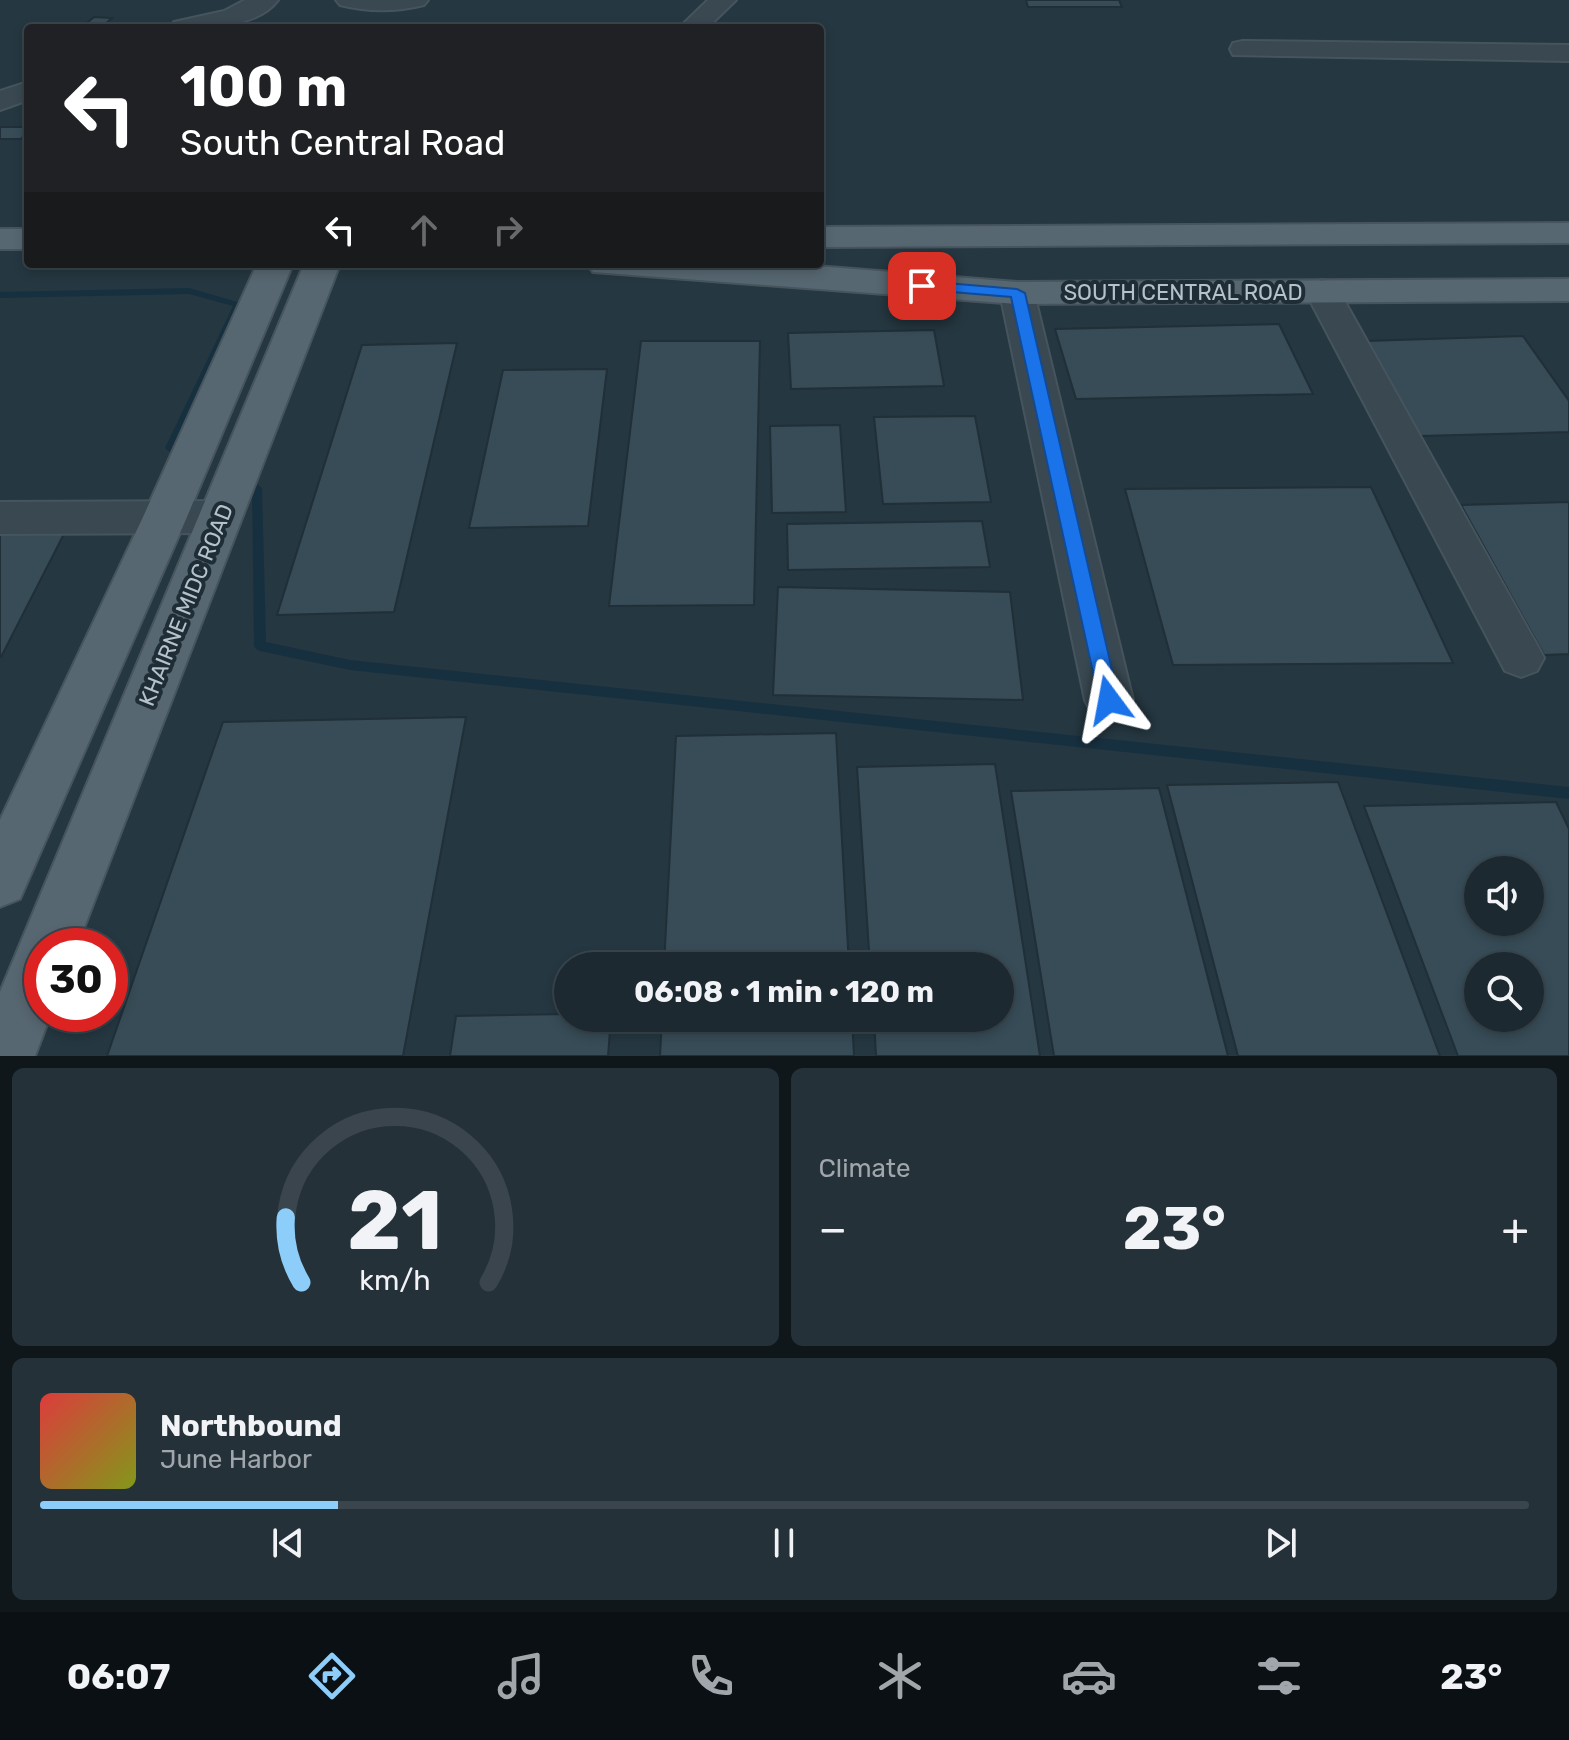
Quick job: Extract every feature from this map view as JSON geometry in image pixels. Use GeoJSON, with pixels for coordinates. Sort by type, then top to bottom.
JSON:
{"type":"FeatureCollection","features":[{"type":"Feature","properties":{"kind":"main road"},"geometry":{"type":"LineString","coordinates":[[824,237],[1569,233]]}},
{"type":"Feature","properties":{"kind":"main road"},"geometry":{"type":"LineString","coordinates":[[0,239],[24,239]]}},
{"type":"Feature","properties":{"kind":"main road"},"geometry":{"type":"LineString","coordinates":[[0,261],[24,261]]}},
{"type":"Feature","properties":{"kind":"main road"},"geometry":{"type":"LineString","coordinates":[[0,880],[165,517],[273,268]]}},
{"type":"Feature","properties":{"kind":"main road","name":"KHAIRNE MIDC ROAD"},"geometry":{"type":"LineString","coordinates":[[55,928],[320,268]]}},
{"type":"Feature","properties":{"kind":"main road","name":"SOUTH CENTRAL ROAD"},"geometry":{"type":"LineString","coordinates":[[704,268],[1017,293],[1569,290]]}},
{"type":"Feature","properties":{"kind":"main road"},"geometry":{"type":"LineString","coordinates":[[4,1056],[24,1007]]}},
{"type":"Feature","properties":{"kind":"street"},"geometry":{"type":"LineString","coordinates":[[201,24],[232,17],[265,0]]}},
{"type":"Feature","properties":{"kind":"street"},"geometry":{"type":"LineString","coordinates":[[349,0],[394,4],[415,0]]}},
{"type":"Feature","properties":{"kind":"street"},"geometry":{"type":"LineString","coordinates":[[696,24],[723,0]]}},
{"type":"Feature","properties":{"kind":"street"},"geometry":{"type":"LineString","coordinates":[[1243,49],[1569,53]]}},
{"type":"Feature","properties":{"kind":"street"},"geometry":{"type":"LineString","coordinates":[[0,101],[24,92]]}},
{"type":"Feature","properties":{"kind":"street"},"geometry":{"type":"LineString","coordinates":[[1322,291],[1521,658]]}},
{"type":"Feature","properties":{"kind":"street"},"geometry":{"type":"LineString","coordinates":[[1017,293],[1109,700]]}},
{"type":"Feature","properties":{"kind":"street"},"geometry":{"type":"LineString","coordinates":[[0,518],[221,517]]}},
{"type":"Feature","properties":{"kind":"building"},"geometry":{"type":"Polygon","coordinates":[[[1026,0],[1119,0],[1122,7],[1028,7],[1026,0]]]}},
{"type":"Feature","properties":{"kind":"building"},"geometry":{"type":"Polygon","coordinates":[[[94,17],[112,18],[105,24],[86,24],[94,17]]]}},
{"type":"Feature","properties":{"kind":"building"},"geometry":{"type":"Polygon","coordinates":[[[0,127],[24,127],[21,139],[0,139],[0,127]]]}},
{"type":"Feature","properties":{"kind":"building"},"geometry":{"type":"Polygon","coordinates":[[[1279,324],[1313,394],[1076,399],[1055,329],[1279,324]]]}},
{"type":"Feature","properties":{"kind":"building"},"geometry":{"type":"Polygon","coordinates":[[[934,330],[944,386],[791,389],[788,333],[934,330]]]}},
{"type":"Feature","properties":{"kind":"building"},"geometry":{"type":"Polygon","coordinates":[[[1523,336],[1569,401],[1569,432],[1420,436],[1366,341],[1523,336]]]}},
{"type":"Feature","properties":{"kind":"building"},"geometry":{"type":"Polygon","coordinates":[[[641,341],[760,341],[754,605],[609,606],[641,341]]]}},
{"type":"Feature","properties":{"kind":"building"},"geometry":{"type":"Polygon","coordinates":[[[457,343],[394,612],[277,615],[362,345],[457,343]]]}},
{"type":"Feature","properties":{"kind":"building"},"geometry":{"type":"Polygon","coordinates":[[[607,369],[588,526],[469,528],[503,370],[607,369]]]}},
{"type":"Feature","properties":{"kind":"building"},"geometry":{"type":"Polygon","coordinates":[[[975,416],[991,502],[883,504],[874,417],[975,416]]]}},
{"type":"Feature","properties":{"kind":"building"},"geometry":{"type":"Polygon","coordinates":[[[840,425],[846,512],[772,513],[770,426],[840,425]]]}},
{"type":"Feature","properties":{"kind":"building"},"geometry":{"type":"Polygon","coordinates":[[[1371,487],[1453,663],[1173,665],[1125,489],[1371,487]]]}},
{"type":"Feature","properties":{"kind":"building"},"geometry":{"type":"Polygon","coordinates":[[[1569,502],[1569,654],[1544,655],[1461,505],[1569,502]]]}},
{"type":"Feature","properties":{"kind":"building"},"geometry":{"type":"Polygon","coordinates":[[[982,521],[990,567],[788,570],[787,524],[982,521]]]}},
{"type":"Feature","properties":{"kind":"building"},"geometry":{"type":"Polygon","coordinates":[[[66,530],[1,657],[0,657],[0,531],[66,530]]]}},
{"type":"Feature","properties":{"kind":"building"},"geometry":{"type":"Polygon","coordinates":[[[778,587],[1010,592],[1023,700],[773,695],[778,587]]]}},
{"type":"Feature","properties":{"kind":"building"},"geometry":{"type":"Polygon","coordinates":[[[466,717],[403,1056],[107,1056],[115,1032],[128,1032],[128,996],[223,722],[466,717]]]}},
{"type":"Feature","properties":{"kind":"building"},"geometry":{"type":"Polygon","coordinates":[[[836,733],[848,952],[665,952],[676,736],[836,733]]]}},
{"type":"Feature","properties":{"kind":"building"},"geometry":{"type":"Polygon","coordinates":[[[995,764],[1040,1056],[876,1056],[875,1032],[1014,1032],[1014,952],[869,952],[857,767],[995,764]]]}},
{"type":"Feature","properties":{"kind":"building"},"geometry":{"type":"Polygon","coordinates":[[[1338,782],[1440,1056],[1238,1056],[1167,785],[1338,782]]]}},
{"type":"Feature","properties":{"kind":"building"},"geometry":{"type":"Polygon","coordinates":[[[1159,788],[1228,1056],[1054,1056],[1011,791],[1159,788]]]}},
{"type":"Feature","properties":{"kind":"building"},"geometry":{"type":"Polygon","coordinates":[[[1556,802],[1569,829],[1569,1056],[1458,1056],[1364,806],[1556,802]]]}},
{"type":"Feature","properties":{"kind":"building"},"geometry":{"type":"Polygon","coordinates":[[[554,1014],[554,1032],[610,1032],[608,1056],[450,1056],[456,1016],[554,1014]]]}},
{"type":"Feature","properties":{"kind":"building"},"geometry":{"type":"Polygon","coordinates":[[[661,1032],[853,1032],[854,1056],[660,1056],[661,1032]]]}},
{"type":"Feature","properties":{"kind":"waterway"},"geometry":{"type":"LineString","coordinates":[[0,295],[189,291],[238,305],[170,448]]}},
{"type":"Feature","properties":{"kind":"waterway"},"geometry":{"type":"LineString","coordinates":[[257,488],[260,646],[350,665],[1569,793]]}},
{"type":"Feature","properties":{"kind":"route"},"geometry":{"type":"LineString","coordinates":[[922,286],[1017,293],[1109,700]]}}]}
